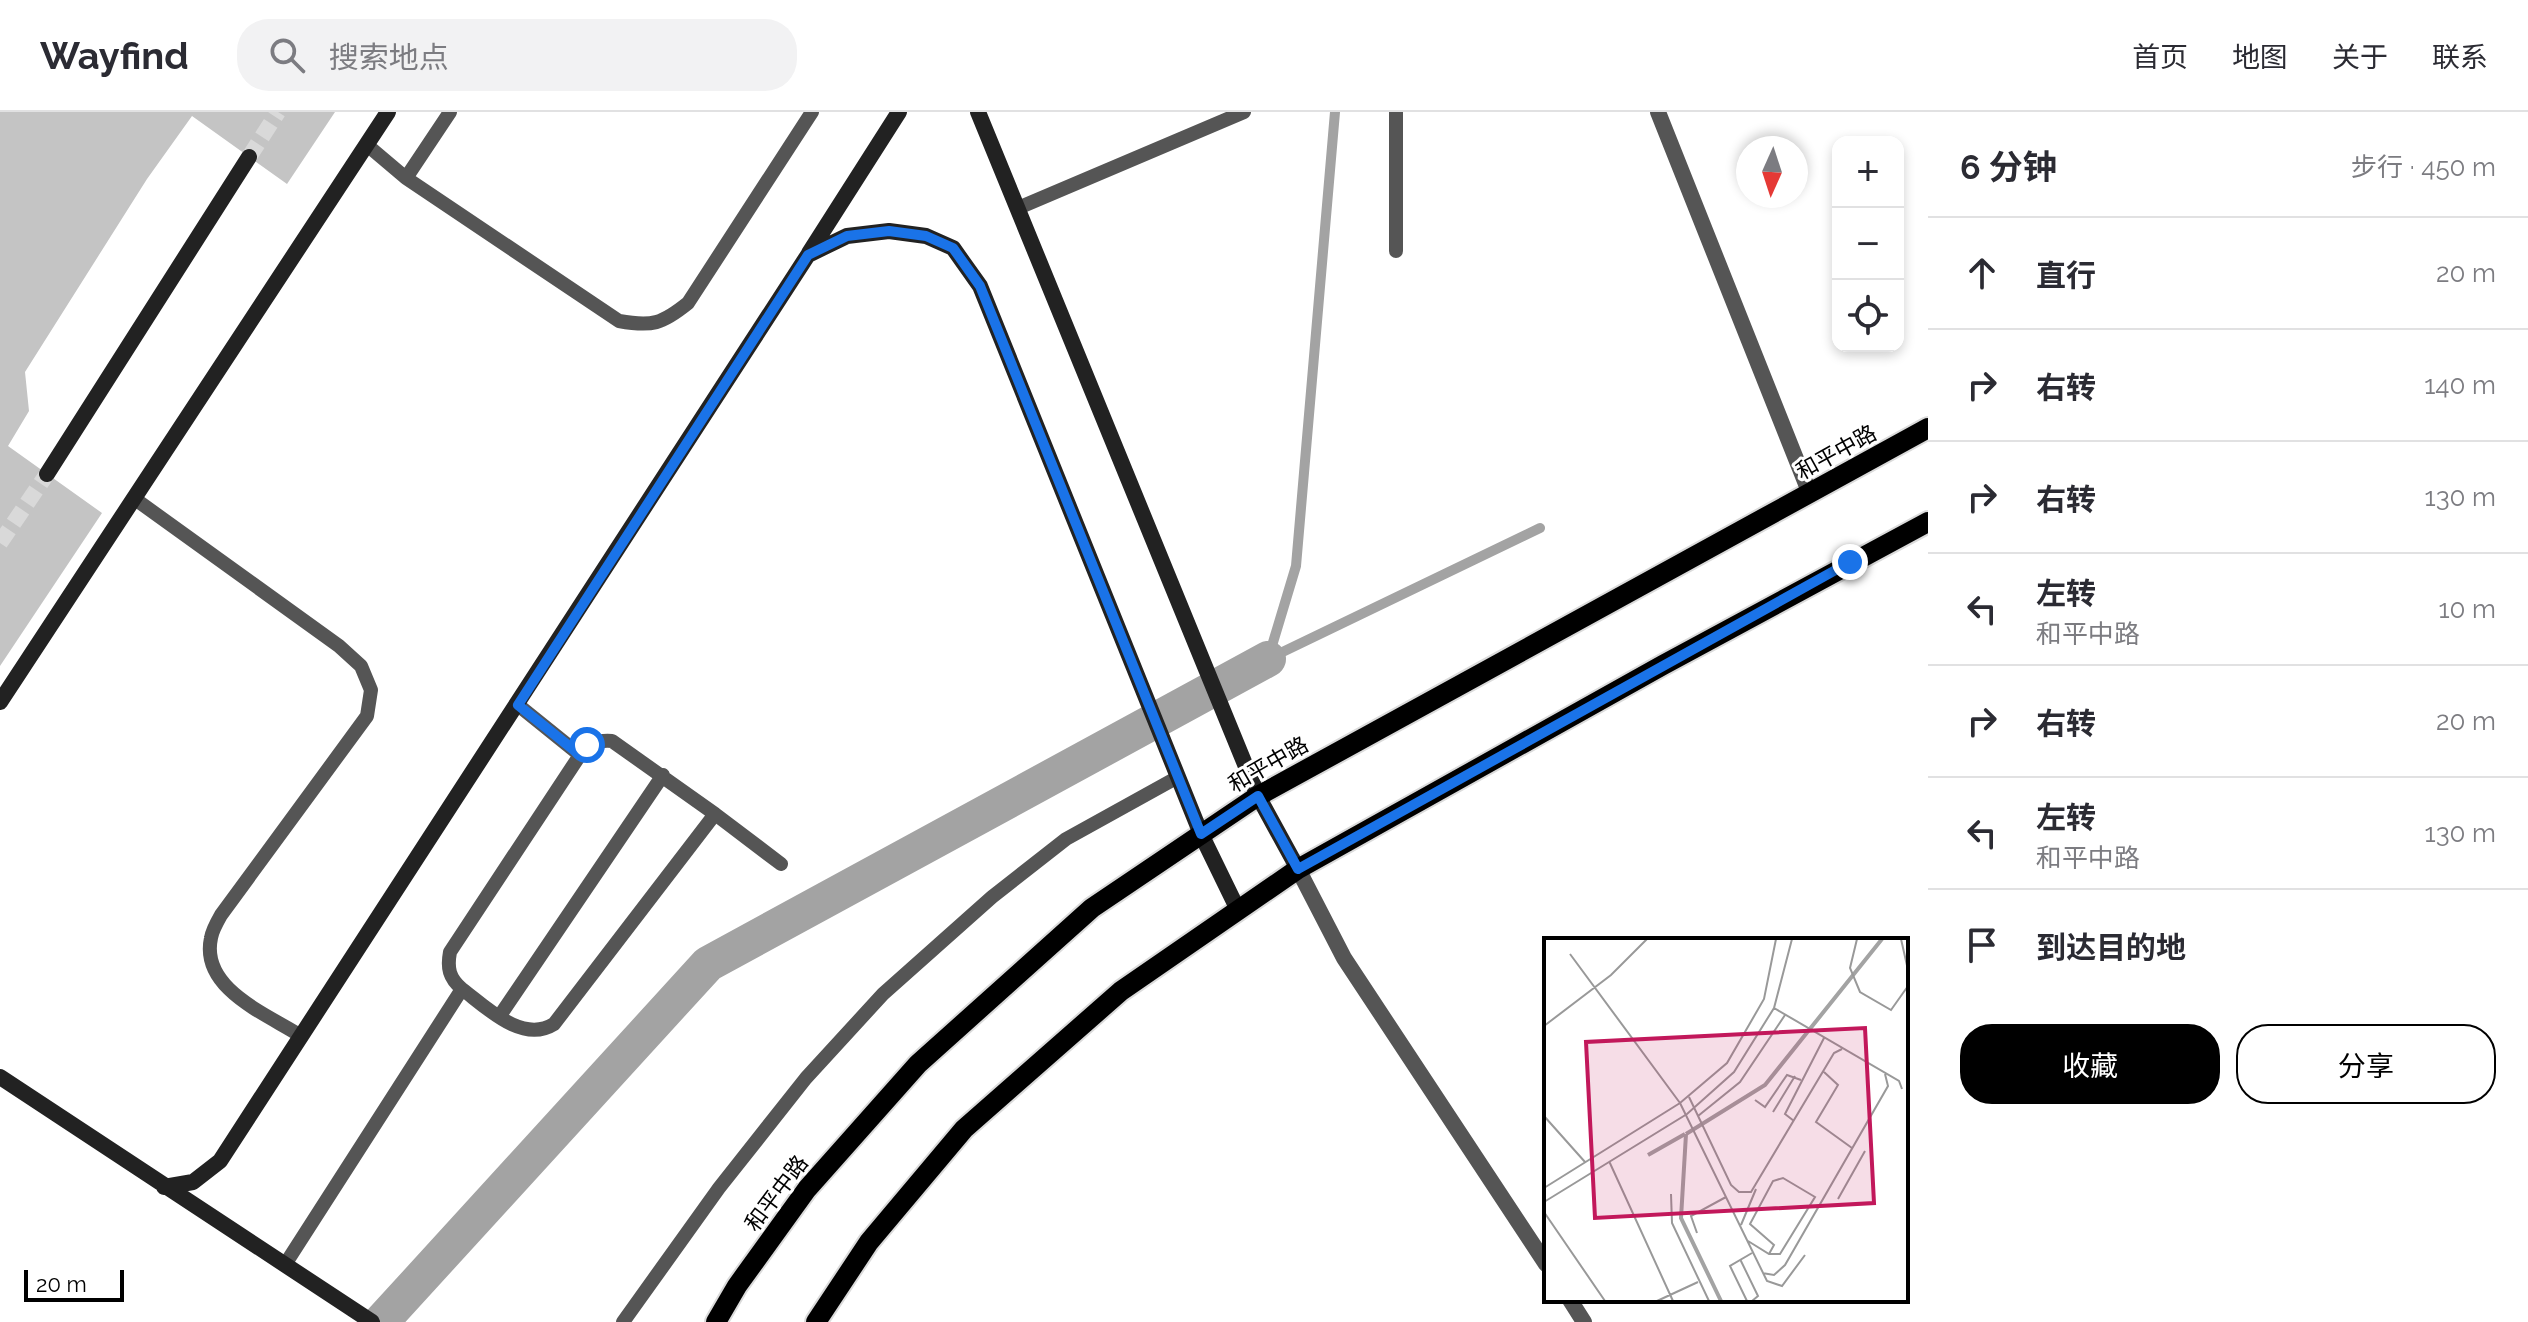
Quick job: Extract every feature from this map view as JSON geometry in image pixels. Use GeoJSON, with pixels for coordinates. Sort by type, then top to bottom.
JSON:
{"type":"FeatureCollection","features":[{"type":"Feature","properties":{"kind":"main road"},"geometry":{"type":"LineString","coordinates":[[0,702],[388,112]]}},
{"type":"Feature","properties":{"kind":"main road"},"geometry":{"type":"LineString","coordinates":[[164,1187],[193,1182],[220,1161],[899,112]]}},
{"type":"Feature","properties":{"kind":"main road"},"geometry":{"type":"LineString","coordinates":[[978,112],[1241,756],[1258,796],[1298,869]]}},
{"type":"Feature","properties":{"kind":"main road"},"geometry":{"type":"LineString","coordinates":[[47,474],[249,157]]}},
{"type":"Feature","properties":{"kind":"main road"},"geometry":{"type":"LineString","coordinates":[[808,255],[847,236],[889,231],[926,236],[953,248],[980,286],[1201,834],[1238,910]]}},
{"type":"Feature","properties":{"kind":"main road","name":"和平中路"},"geometry":{"type":"LineString","coordinates":[[716,1322],[737,1286],[807,1189],[918,1064],[1092,908],[1258,796],[1928,428]]}},
{"type":"Feature","properties":{"kind":"main road"},"geometry":{"type":"LineString","coordinates":[[816,1322],[869,1242],[964,1129],[1121,991],[1298,869],[1676,657],[1928,522]]}},
{"type":"Feature","properties":{"kind":"main road"},"geometry":{"type":"LineString","coordinates":[[0,1077],[372,1322]]}},
{"type":"Feature","properties":{"kind":"street"},"geometry":{"type":"LineString","coordinates":[[1658,112],[1810,494]]}},
{"type":"Feature","properties":{"kind":"street"},"geometry":{"type":"LineString","coordinates":[[1298,869],[1344,958],[1544,1261]]}},
{"type":"Feature","properties":{"kind":"street"},"geometry":{"type":"LineString","coordinates":[[1571,1302],[1584,1322]]}},
{"type":"Feature","properties":{"kind":"lane"},"geometry":{"type":"LineString","coordinates":[[406,178],[450,112]]}},
{"type":"Feature","properties":{"kind":"lane"},"geometry":{"type":"LineString","coordinates":[[367,145],[406,178],[619,321],[644,325],[667,320],[688,303],[812,112]]}},
{"type":"Feature","properties":{"kind":"lane"},"geometry":{"type":"LineString","coordinates":[[1018,208],[1244,112]]}},
{"type":"Feature","properties":{"kind":"lane"},"geometry":{"type":"LineString","coordinates":[[1396,112],[1396,251]]}},
{"type":"Feature","properties":{"kind":"lane"},"geometry":{"type":"LineString","coordinates":[[135,499],[339,646],[361,666],[371,690],[367,716],[221,915],[210,940],[213,972],[233,993],[301,1036]]}},
{"type":"Feature","properties":{"kind":"lane"},"geometry":{"type":"LineString","coordinates":[[518,705],[580,755]]}},
{"type":"Feature","properties":{"kind":"lane"},"geometry":{"type":"LineString","coordinates":[[715,814],[554,1024],[545,1030],[532,1031],[499,1017],[454,982],[449,973],[450,952],[587,745],[600,740],[612,741],[663,775],[715,814],[781,864]]}},
{"type":"Feature","properties":{"kind":"lane"},"geometry":{"type":"LineString","coordinates":[[499,1017],[663,775]]}},
{"type":"Feature","properties":{"kind":"lane"},"geometry":{"type":"LineString","coordinates":[[623,1322],[719,1188],[796,1090],[883,994],[992,897],[1066,839],[1178,777]]}},
{"type":"Feature","properties":{"kind":"lane"},"geometry":{"type":"LineString","coordinates":[[286,1263],[462,989]]}},
{"type":"Feature","properties":{"kind":"building"},"geometry":{"type":"Polygon","coordinates":[[[0,112],[335,112],[287,184],[192,116],[147,179],[25,372],[29,411],[8,446],[102,513],[0,666],[0,112]]]}},
{"type":"Feature","properties":{"kind":"waterway"},"geometry":{"type":"LineString","coordinates":[[1268,659],[1296,566],[1335,112]]}},
{"type":"Feature","properties":{"kind":"waterway"},"geometry":{"type":"LineString","coordinates":[[1268,659],[1540,528]]}},
{"type":"Feature","properties":{"kind":"waterway"},"geometry":{"type":"LineString","coordinates":[[381,1322],[708,964],[1268,659]]}},
{"type":"Feature","properties":{"kind":"tunnel"},"geometry":{"type":"LineString","coordinates":[[249,157],[278,112]]}},
{"type":"Feature","properties":{"kind":"tunnel"},"geometry":{"type":"LineString","coordinates":[[0,543],[47,474]]}},
{"type":"Feature","properties":{"kind":"route"},"geometry":{"type":"LineString","coordinates":[[587,745],[580,755],[518,705],[808,255],[847,236],[889,231],[926,236],[953,248],[980,286],[1201,834],[1258,796],[1298,869],[1850,562]]}}]}
